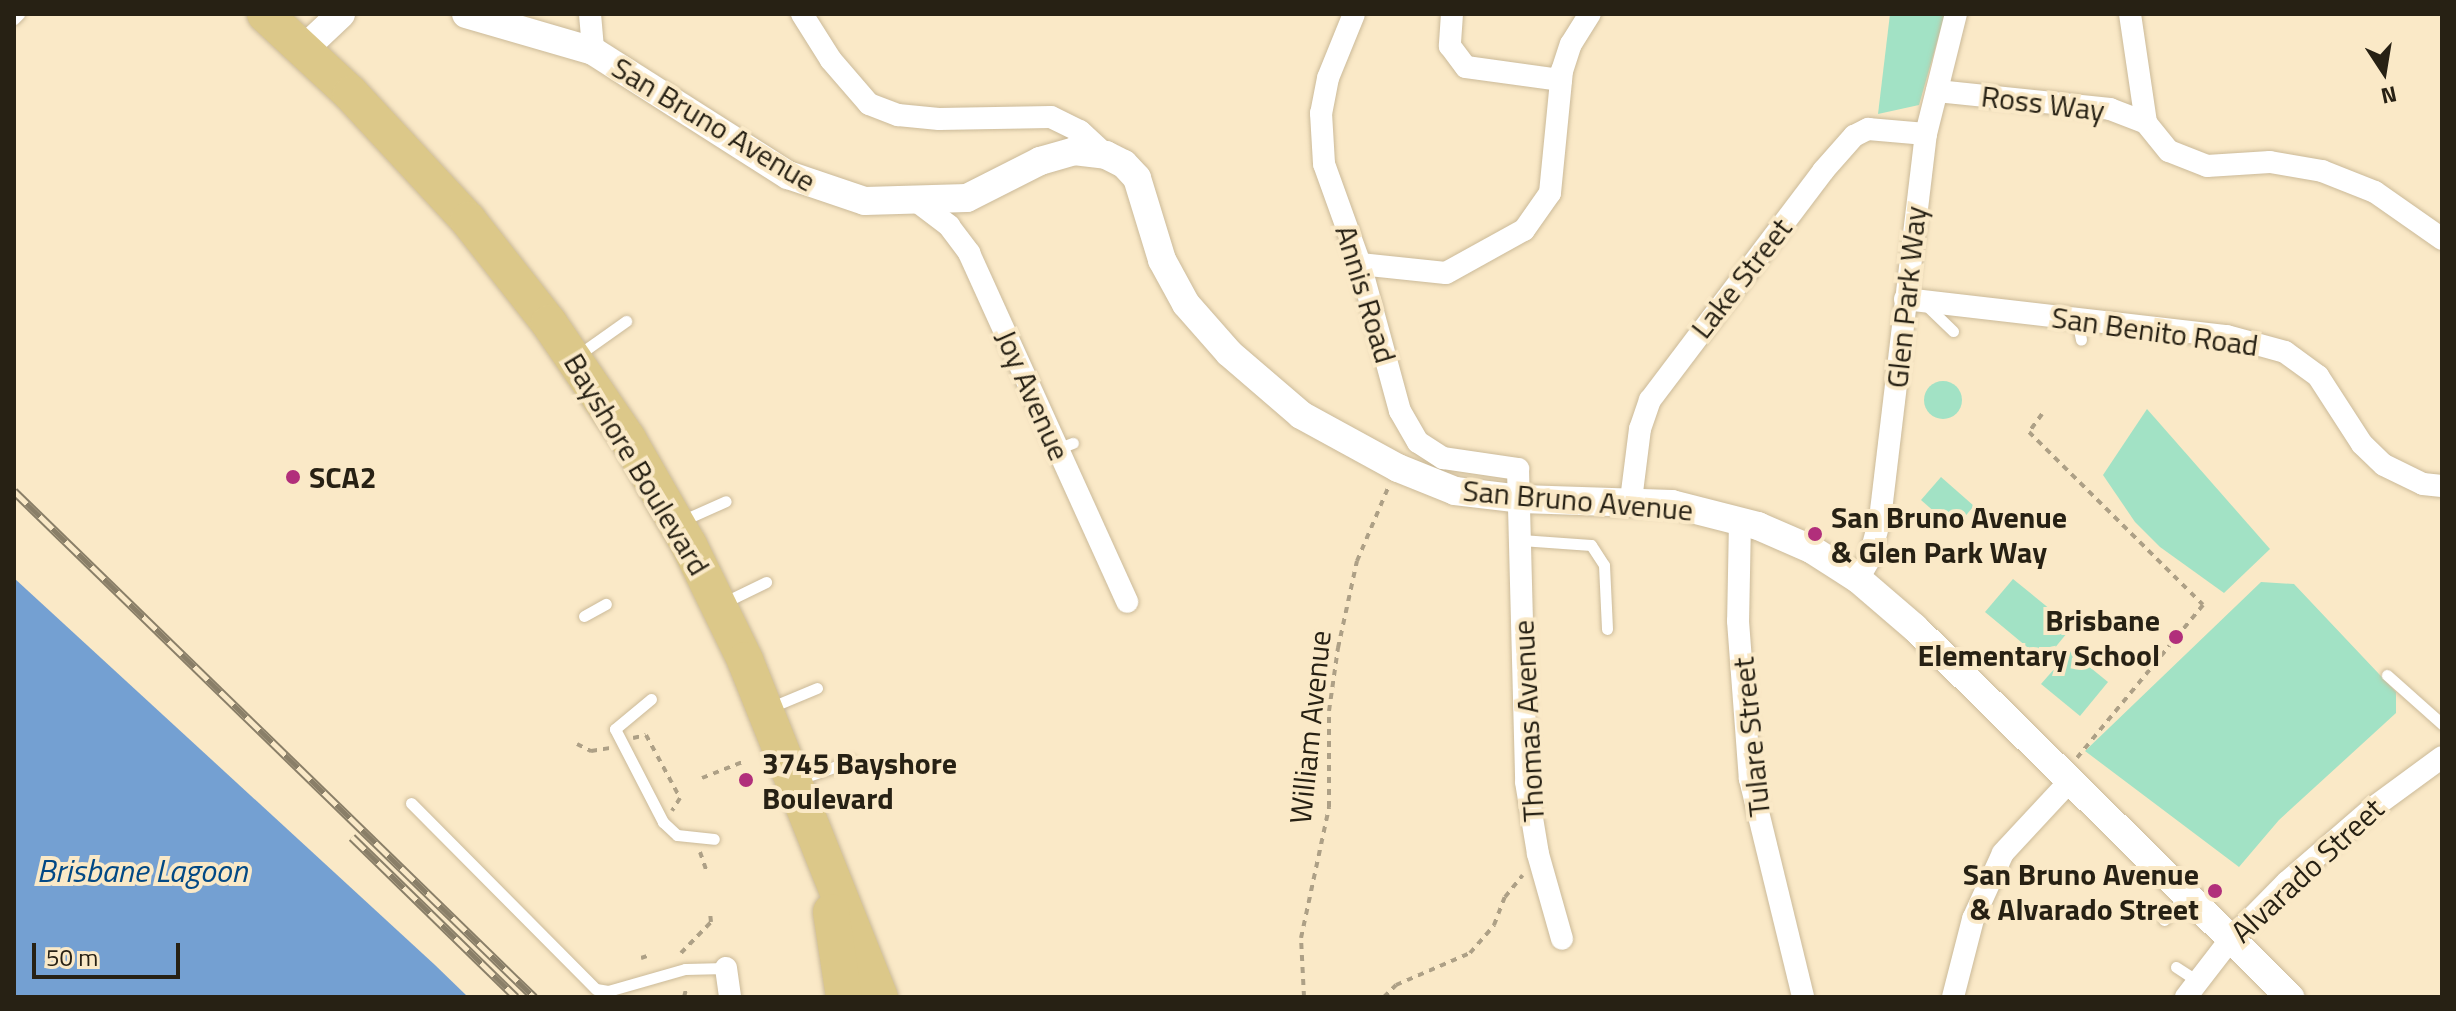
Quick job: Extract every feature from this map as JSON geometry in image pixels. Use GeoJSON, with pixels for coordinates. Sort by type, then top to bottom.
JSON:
{"type":"FeatureCollection","features":[{"type":"Feature","properties":{"kind":"main road","name":"Bayshore Boulevard"},"geometry":{"type":"LineString","coordinates":[[265,14],[304,49],[468,220],[574,358],[676,523],[719,605],[766,709],[880,997]]}},
{"type":"Feature","properties":{"kind":"main road"},"geometry":{"type":"LineString","coordinates":[[820,844],[844,997]]}},
{"type":"Feature","properties":{"kind":"street"},"geometry":{"type":"LineString","coordinates":[[304,49],[341,14]]}},
{"type":"Feature","properties":{"kind":"street","name":"San Bruno Avenue"},"geometry":{"type":"LineString","coordinates":[[466,14],[593,51],[801,182],[865,201],[919,203],[967,198],[1040,161],[1074,151],[1106,155],[1137,178],[1169,275],[1212,336],[1301,415],[1398,468],[1455,491],[1521,499],[1631,500],[1740,521],[1811,549],[1858,579],[1914,627],[2290,997]]}},
{"type":"Feature","properties":{"kind":"street"},"geometry":{"type":"LineString","coordinates":[[590,14],[593,51]]}},
{"type":"Feature","properties":{"kind":"street"},"geometry":{"type":"LineString","coordinates":[[802,14],[831,60],[869,104],[898,115],[926,118],[1051,117],[1080,131],[1106,155]]}},
{"type":"Feature","properties":{"kind":"street","name":"Annis Road"},"geometry":{"type":"LineString","coordinates":[[1354,14],[1328,78],[1321,113],[1324,164],[1360,264],[1400,411],[1418,442],[1443,458],[1518,469],[1521,499]]}},
{"type":"Feature","properties":{"kind":"street"},"geometry":{"type":"LineString","coordinates":[[1452,14],[1450,46],[1466,67],[1561,80]]}},
{"type":"Feature","properties":{"kind":"street"},"geometry":{"type":"LineString","coordinates":[[1360,264],[1446,273],[1524,230],[1550,193],[1557,159],[1561,80],[1571,44],[1590,14]]}},
{"type":"Feature","properties":{"kind":"street","name":"Glen Park Way"},"geometry":{"type":"LineString","coordinates":[[1858,579],[1869,560],[1880,519],[1913,300],[1926,134],[1956,14]]}},
{"type":"Feature","properties":{"kind":"street"},"geometry":{"type":"LineString","coordinates":[[2130,14],[2146,123],[2169,151],[2197,164],[2284,163],[2349,180],[2442,239]]}},
{"type":"Feature","properties":{"kind":"street","name":"Ross Way"},"geometry":{"type":"LineString","coordinates":[[1937,91],[2110,109],[2146,123]]}},
{"type":"Feature","properties":{"kind":"street","name":"Lake Street"},"geometry":{"type":"LineString","coordinates":[[1631,500],[1640,429],[1650,400],[1823,171],[1854,136],[1868,129],[1926,134]]}},
{"type":"Feature","properties":{"kind":"street","name":"Joy Avenue"},"geometry":{"type":"LineString","coordinates":[[919,203],[949,226],[969,253],[1065,446],[1127,602]]}},
{"type":"Feature","properties":{"kind":"street","name":"San Benito Road"},"geometry":{"type":"LineString","coordinates":[[1913,300],[2079,330],[2227,336],[2296,356],[2328,388],[2356,436],[2384,465],[2423,484],[2442,486]]}},
{"type":"Feature","properties":{"kind":"street","name":"Thomas Avenue"},"geometry":{"type":"LineString","coordinates":[[1521,499],[1526,782],[1538,854],[1562,939]]}},
{"type":"Feature","properties":{"kind":"street","name":"Tulare Street"},"geometry":{"type":"LineString","coordinates":[[1740,521],[1738,621],[1750,779],[1801,996]]}},
{"type":"Feature","properties":{"kind":"street","name":"Alvarado Street"},"geometry":{"type":"LineString","coordinates":[[2191,989],[2230,940],[2335,839],[2442,757]]}},
{"type":"Feature","properties":{"kind":"street"},"geometry":{"type":"LineString","coordinates":[[1953,997],[1973,919],[2003,853],[2060,773]]}},
{"type":"Feature","properties":{"kind":"street"},"geometry":{"type":"LineString","coordinates":[[726,968],[730,997]]}},
{"type":"Feature","properties":{"kind":"lane"},"geometry":{"type":"LineString","coordinates":[[14,19],[19,14]]}},
{"type":"Feature","properties":{"kind":"lane"},"geometry":{"type":"LineString","coordinates":[[1913,300],[1953,331]]}},
{"type":"Feature","properties":{"kind":"lane"},"geometry":{"type":"LineString","coordinates":[[574,358],[626,321]]}},
{"type":"Feature","properties":{"kind":"lane"},"geometry":{"type":"LineString","coordinates":[[676,523],[726,501]]}},
{"type":"Feature","properties":{"kind":"lane"},"geometry":{"type":"LineString","coordinates":[[1521,540],[1591,545],[1604,565],[1607,629]]}},
{"type":"Feature","properties":{"kind":"lane"},"geometry":{"type":"LineString","coordinates":[[719,605],[766,582]]}},
{"type":"Feature","properties":{"kind":"lane"},"geometry":{"type":"LineString","coordinates":[[584,616],[606,604]]}},
{"type":"Feature","properties":{"kind":"lane"},"geometry":{"type":"LineString","coordinates":[[2387,675],[2442,724]]}},
{"type":"Feature","properties":{"kind":"lane"},"geometry":{"type":"LineString","coordinates":[[766,709],[817,688]]}},
{"type":"Feature","properties":{"kind":"lane"},"geometry":{"type":"LineString","coordinates":[[651,699],[615,729],[663,822],[677,835],[714,839]]}},
{"type":"Feature","properties":{"kind":"lane"},"geometry":{"type":"LineString","coordinates":[[794,780],[852,761]]}},
{"type":"Feature","properties":{"kind":"lane"},"geometry":{"type":"LineString","coordinates":[[411,803],[596,989],[608,991],[636,974],[726,968]]}},
{"type":"Feature","properties":{"kind":"lane"},"geometry":{"type":"LineString","coordinates":[[2164,920],[2185,897]]}},
{"type":"Feature","properties":{"kind":"lane"},"geometry":{"type":"LineString","coordinates":[[2176,967],[2191,989]]}},
{"type":"Feature","properties":{"kind":"path"},"geometry":{"type":"LineString","coordinates":[[2042,414],[2029,432],[2203,605],[2077,759],[2066,749],[2060,773]]}},
{"type":"Feature","properties":{"kind":"path","name":"William Avenue"},"geometry":{"type":"LineString","coordinates":[[1304,997],[1301,938],[1329,807],[1329,711],[1340,633],[1357,561],[1398,468]]}},
{"type":"Feature","properties":{"kind":"path"},"geometry":{"type":"LineString","coordinates":[[630,738],[646,735],[680,798],[669,815],[677,821]]}},
{"type":"Feature","properties":{"kind":"path"},"geometry":{"type":"LineString","coordinates":[[577,744],[591,751],[613,748]]}},
{"type":"Feature","properties":{"kind":"path"},"geometry":{"type":"LineString","coordinates":[[702,778],[745,761]]}},
{"type":"Feature","properties":{"kind":"path"},"geometry":{"type":"LineString","coordinates":[[675,790],[681,787]]}},
{"type":"Feature","properties":{"kind":"path"},"geometry":{"type":"LineString","coordinates":[[1384,997],[1396,985],[1470,953],[1494,925],[1505,897],[1538,854]]}},
{"type":"Feature","properties":{"kind":"path"},"geometry":{"type":"LineString","coordinates":[[675,954],[711,922],[710,913]]}},
{"type":"Feature","properties":{"kind":"path"},"geometry":{"type":"LineString","coordinates":[[684,997],[683,986],[694,985]]}},
{"type":"Feature","properties":{"kind":"green space"},"geometry":{"type":"Polygon","coordinates":[[[1890,14],[1945,14],[1919,105],[1878,114],[1890,14]]]}},
{"type":"Feature","properties":{"kind":"green space"},"geometry":{"type":"Polygon","coordinates":[[[1943,381],[1956,387],[1962,400],[1956,413],[1943,419],[1930,413],[1924,400],[1930,387],[1943,381]]]}},
{"type":"Feature","properties":{"kind":"green space"},"geometry":{"type":"Polygon","coordinates":[[[2147,409],[2270,549],[2224,593],[2160,547],[2135,522],[2103,475],[2147,409]]]}},
{"type":"Feature","properties":{"kind":"green space"},"geometry":{"type":"Polygon","coordinates":[[[1941,477],[1974,506],[1954,529],[1921,500],[1941,477]]]}},
{"type":"Feature","properties":{"kind":"green space"},"geometry":{"type":"Polygon","coordinates":[[[2013,579],[2072,627],[2044,661],[1985,612],[2013,579]]]}},
{"type":"Feature","properties":{"kind":"green space"},"geometry":{"type":"Polygon","coordinates":[[[2261,582],[2294,584],[2396,692],[2396,713],[2279,820],[2239,867],[2085,751],[2261,582]]]}},
{"type":"Feature","properties":{"kind":"green space"},"geometry":{"type":"Polygon","coordinates":[[[2070,651],[2108,682],[2080,716],[2041,684],[2070,651]]]}},
{"type":"Feature","properties":{"kind":"water","name":"Brisbane Lagoon"},"geometry":{"type":"Polygon","coordinates":[[[14,578],[435,965],[468,997],[14,997],[14,578]]]}},
{"type":"Feature","properties":{"kind":"railway"},"geometry":{"type":"LineString","coordinates":[[14,491],[534,997]]}},
{"type":"Feature","properties":{"kind":"railway"},"geometry":{"type":"LineString","coordinates":[[352,837],[516,997]]}},
{"type":"Feature","properties":{"kind":"place","name":"SCA2"},"geometry":{"type":"Point","coordinates":[293,477]}},
{"type":"Feature","properties":{"kind":"place","name":"San Bruno Avenue & Glen Park Way"},"geometry":{"type":"Point","coordinates":[1815,534]}},
{"type":"Feature","properties":{"kind":"place","name":"Brisbane Elementary School"},"geometry":{"type":"Point","coordinates":[2176,637]}},
{"type":"Feature","properties":{"kind":"place","name":"3745 Bayshore Boulevard"},"geometry":{"type":"Point","coordinates":[746,780]}},
{"type":"Feature","properties":{"kind":"place","name":"San Bruno Avenue & Alvarado Street"},"geometry":{"type":"Point","coordinates":[2215,891]}}]}
